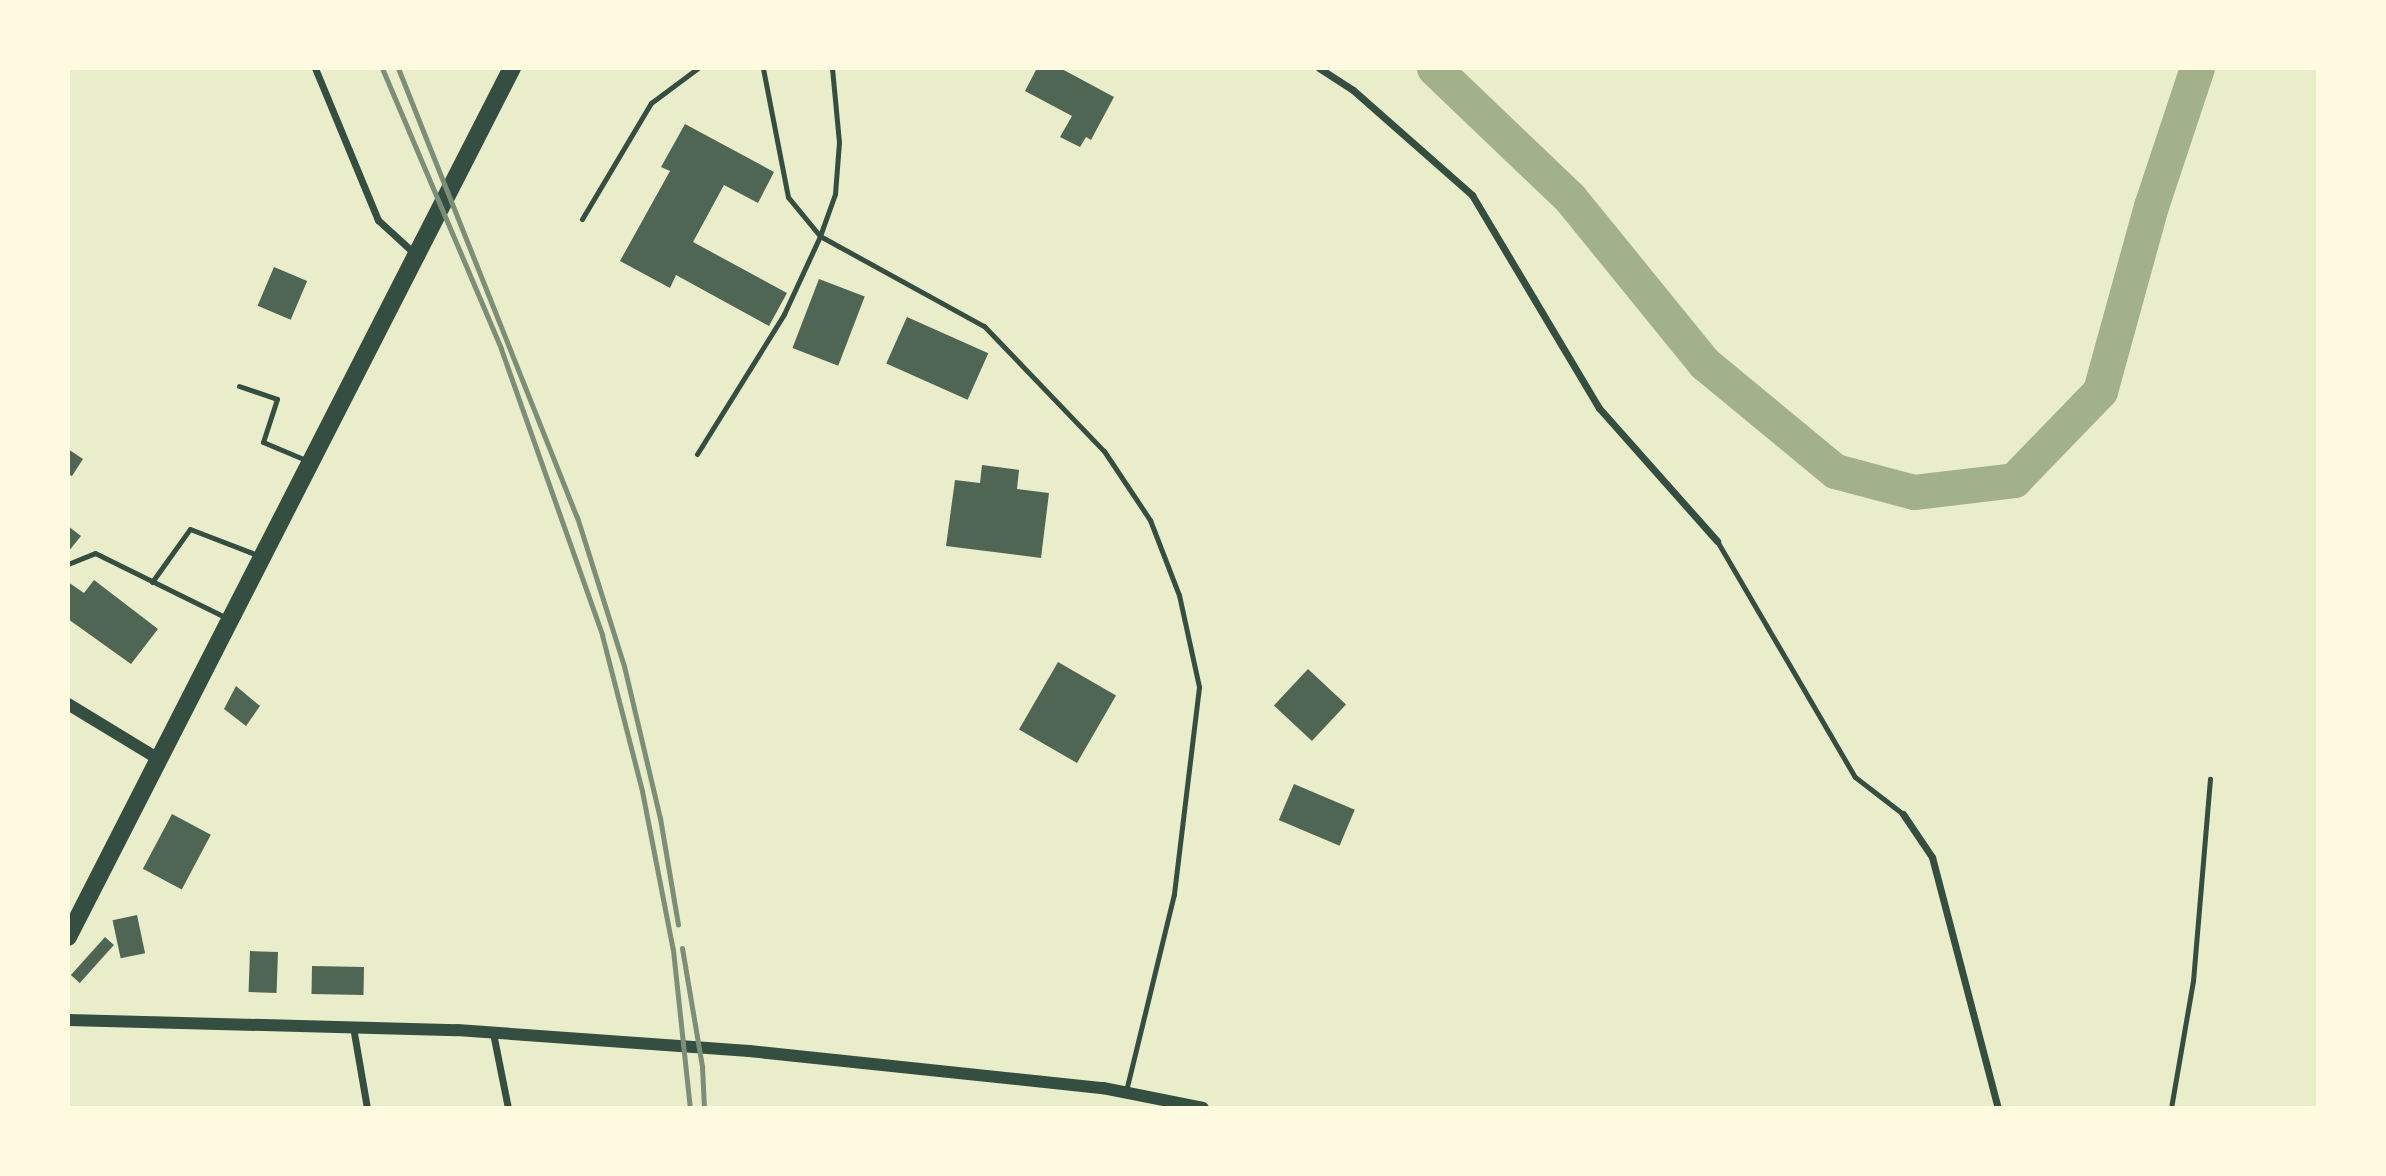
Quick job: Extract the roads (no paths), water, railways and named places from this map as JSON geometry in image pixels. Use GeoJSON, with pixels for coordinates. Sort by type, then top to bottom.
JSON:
{"type":"FeatureCollection","features":[{"type":"Feature","properties":{"kind":"main road"},"geometry":{"type":"LineString","coordinates":[[68,937],[512,68]]}},
{"type":"Feature","properties":{"kind":"street"},"geometry":{"type":"LineString","coordinates":[[315,68],[379,220],[416,255]]}},
{"type":"Feature","properties":{"kind":"street"},"geometry":{"type":"LineString","coordinates":[[1319,68],[1353,90],[1472,195],[1599,408],[1717,541]]}},
{"type":"Feature","properties":{"kind":"street"},"geometry":{"type":"LineString","coordinates":[[68,704],[160,760]]}},
{"type":"Feature","properties":{"kind":"street"},"geometry":{"type":"LineString","coordinates":[[1903,814],[1933,857],[1998,1108]]}},
{"type":"Feature","properties":{"kind":"street"},"geometry":{"type":"LineString","coordinates":[[68,1020],[494,1033],[749,1051],[1126,1091],[1203,1108]]}},
{"type":"Feature","properties":{"kind":"street"},"geometry":{"type":"LineString","coordinates":[[353,1027],[367,1108]]}},
{"type":"Feature","properties":{"kind":"street"},"geometry":{"type":"LineString","coordinates":[[494,1033],[508,1108]]}},
{"type":"Feature","properties":{"kind":"lane"},"geometry":{"type":"LineString","coordinates":[[582,219],[651,103],[698,68]]}},
{"type":"Feature","properties":{"kind":"lane"},"geometry":{"type":"LineString","coordinates":[[763,68],[788,197],[820,236],[984,326],[1104,450],[1150,520],[1179,595],[1199,687],[1174,894],[1126,1091]]}},
{"type":"Feature","properties":{"kind":"lane"},"geometry":{"type":"LineString","coordinates":[[697,454],[784,314],[820,236],[835,194],[839,142],[832,68]]}},
{"type":"Feature","properties":{"kind":"lane"},"geometry":{"type":"LineString","coordinates":[[239,386],[277,399],[263,442],[311,462]]}},
{"type":"Feature","properties":{"kind":"lane"},"geometry":{"type":"LineString","coordinates":[[152,582],[190,528],[262,557]]}},
{"type":"Feature","properties":{"kind":"lane"},"geometry":{"type":"LineString","coordinates":[[1717,541],[1855,777],[1903,814]]}},
{"type":"Feature","properties":{"kind":"lane"},"geometry":{"type":"LineString","coordinates":[[68,564],[95,554],[230,620]]}},
{"type":"Feature","properties":{"kind":"lane"},"geometry":{"type":"LineString","coordinates":[[2171,1108],[2193,981],[2210,779]]}},
{"type":"Feature","properties":{"kind":"waterway"},"geometry":{"type":"LineString","coordinates":[[1434,68],[1570,198],[1704,363],[1835,471],[1914,492],[2014,480],[2100,391],[2151,206],[2197,68]]}},
{"type":"Feature","properties":{"kind":"railway"},"geometry":{"type":"LineString","coordinates":[[382,68],[501,349],[602,635],[642,791],[673,950],[690,1108]]}},
{"type":"Feature","properties":{"kind":"railway"},"geometry":{"type":"LineString","coordinates":[[398,68],[577,517],[624,666],[660,818],[678,924]]}},
{"type":"Feature","properties":{"kind":"railway"},"geometry":{"type":"LineString","coordinates":[[682,948],[702,1066],[704,1108]]}}]}
